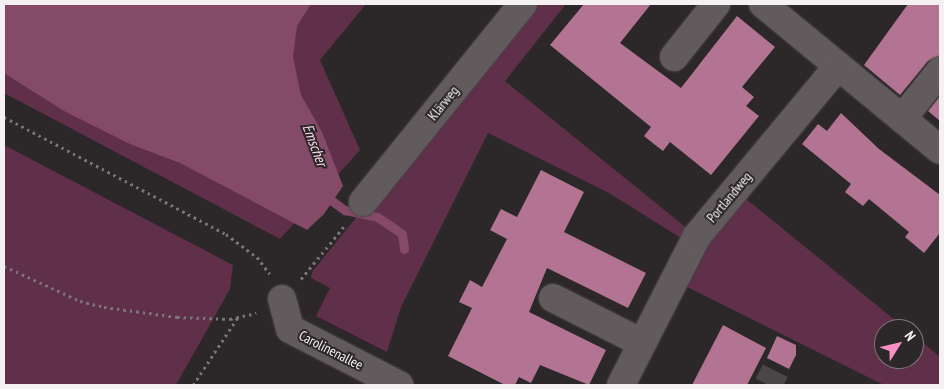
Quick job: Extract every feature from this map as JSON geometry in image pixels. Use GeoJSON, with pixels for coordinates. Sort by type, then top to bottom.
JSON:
{"type":"FeatureCollection","features":[{"type":"Feature","properties":{"kind":"street","name":"Klärweg"},"geometry":{"type":"LineString","coordinates":[[356,211],[523,4]]}},
{"type":"Feature","properties":{"kind":"street"},"geometry":{"type":"LineString","coordinates":[[674,57],[716,4]]}},
{"type":"Feature","properties":{"kind":"street"},"geometry":{"type":"LineString","coordinates":[[764,4],[940,150]]}},
{"type":"Feature","properties":{"kind":"street","name":"Portlandweg"},"geometry":{"type":"LineString","coordinates":[[621,385],[697,236],[838,66]]}},
{"type":"Feature","properties":{"kind":"street"},"geometry":{"type":"LineString","coordinates":[[902,119],[940,71]]}},
{"type":"Feature","properties":{"kind":"street"},"geometry":{"type":"LineString","coordinates":[[553,298],[642,343]]}},
{"type":"Feature","properties":{"kind":"street","name":"Carolinenallee"},"geometry":{"type":"LineString","coordinates":[[282,300],[290,330],[399,385]]}},
{"type":"Feature","properties":{"kind":"path"},"geometry":{"type":"LineString","coordinates":[[4,117],[226,234],[257,257],[274,278],[282,300]]}},
{"type":"Feature","properties":{"kind":"path"},"geometry":{"type":"LineString","coordinates":[[4,266],[80,301],[98,306],[177,317],[230,319],[258,312],[282,300],[356,211]]}},
{"type":"Feature","properties":{"kind":"path"},"geometry":{"type":"LineString","coordinates":[[193,385],[238,317]]}},
{"type":"Feature","properties":{"kind":"shaded area"},"geometry":{"type":"Polygon","coordinates":[[[4,4],[366,4],[320,60],[360,150],[280,239],[4,93],[4,4]]]}},
{"type":"Feature","properties":{"kind":"shaded area"},"geometry":{"type":"Polygon","coordinates":[[[529,4],[566,4],[505,81],[688,229],[681,238],[609,193],[488,133],[401,307],[387,352],[316,316],[330,288],[311,278],[312,272],[529,4]]]}},
{"type":"Feature","properties":{"kind":"shaded area"},"geometry":{"type":"Polygon","coordinates":[[[4,145],[233,265],[230,289],[176,385],[4,385],[4,145]]]}},
{"type":"Feature","properties":{"kind":"shaded area"},"geometry":{"type":"Polygon","coordinates":[[[745,198],[894,319],[874,319],[874,369],[924,369],[924,343],[940,357],[940,385],[884,385],[685,286],[700,254],[745,198]]]}},
{"type":"Feature","properties":{"kind":"water"},"geometry":{"type":"Polygon","coordinates":[[[4,4],[311,4],[297,26],[293,57],[301,95],[322,132],[343,186],[324,214],[307,230],[180,163],[130,144],[64,111],[4,73],[4,4]]]}},
{"type":"Feature","properties":{"kind":"building"},"geometry":{"type":"Polygon","coordinates":[[[584,4],[651,4],[620,43],[681,88],[737,16],[775,47],[742,87],[754,97],[746,106],[759,116],[711,175],[670,142],[663,151],[644,136],[651,127],[550,45],[584,4]]]}},
{"type":"Feature","properties":{"kind":"building"},"geometry":{"type":"Polygon","coordinates":[[[908,4],[940,4],[940,56],[928,61],[900,95],[864,65],[908,4]]]}},
{"type":"Feature","properties":{"kind":"building"},"geometry":{"type":"Polygon","coordinates":[[[940,96],[940,121],[928,111],[940,96]]]}},
{"type":"Feature","properties":{"kind":"building"},"geometry":{"type":"Polygon","coordinates":[[[841,113],[879,149],[940,195],[940,233],[924,253],[905,237],[909,232],[869,199],[863,206],[845,192],[851,184],[802,144],[818,124],[827,131],[841,113]]]}},
{"type":"Feature","properties":{"kind":"building"},"geometry":{"type":"Polygon","coordinates":[[[541,170],[584,192],[564,232],[646,273],[628,308],[547,268],[529,312],[606,350],[589,385],[540,365],[531,383],[519,377],[515,385],[505,385],[448,356],[472,308],[459,302],[470,280],[482,287],[507,239],[490,230],[501,209],[517,217],[541,170]]]}},
{"type":"Feature","properties":{"kind":"building"},"geometry":{"type":"Polygon","coordinates":[[[723,325],[766,348],[747,385],[692,385],[723,325]]]}},
{"type":"Feature","properties":{"kind":"building"},"geometry":{"type":"Polygon","coordinates":[[[777,336],[796,345],[796,355],[789,369],[767,358],[777,336]]]}},
{"type":"Feature","properties":{"kind":"waterway","name":"Emscher"},"geometry":{"type":"LineString","coordinates":[[324,195],[345,210],[377,217],[394,228],[402,234],[404,249]]}},
{"type":"Feature","properties":{"kind":"tunnel"},"geometry":{"type":"LineString","coordinates":[[768,385],[775,371]]}}]}
